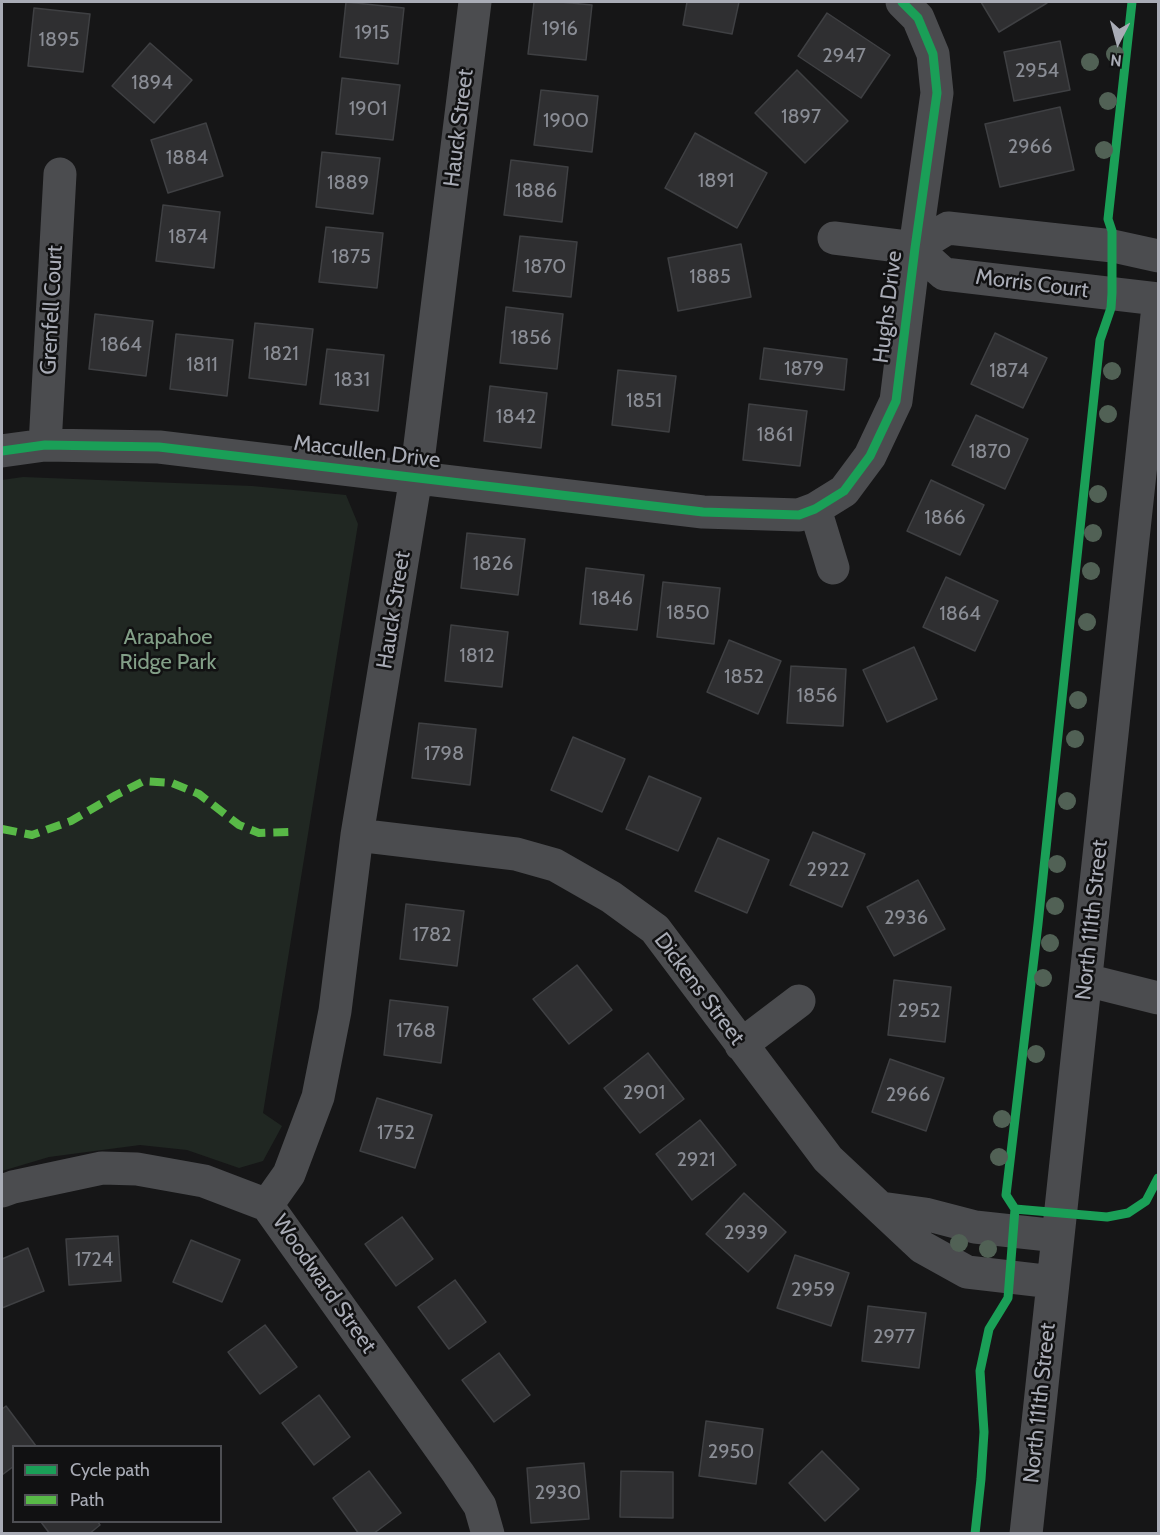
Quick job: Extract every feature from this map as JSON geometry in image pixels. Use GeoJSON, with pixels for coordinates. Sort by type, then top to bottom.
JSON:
{"type":"FeatureCollection","features":[{"type":"Feature","properties":{"kind":"street","name":"Hauck Street"},"geometry":{"type":"LineString","coordinates":[[267,1205],[289,1174],[318,1097],[335,1011],[357,835],[416,477],[475,2]]}},
{"type":"Feature","properties":{"kind":"street","name":"Hughs Drive"},"geometry":{"type":"LineString","coordinates":[[727,513],[799,515],[815,509],[844,491],[870,456],[896,401],[937,93],[933,54],[918,18],[902,2]]}},
{"type":"Feature","properties":{"kind":"street","name":"Grenfell Court"},"geometry":{"type":"LineString","coordinates":[[45,445],[60,174]]}},
{"type":"Feature","properties":{"kind":"street","name":"Morris Court"},"geometry":{"type":"LineString","coordinates":[[1158,256],[1113,246],[948,228],[915,248],[944,274],[1158,299]]}},
{"type":"Feature","properties":{"kind":"street"},"geometry":{"type":"LineString","coordinates":[[834,238],[915,248]]}},
{"type":"Feature","properties":{"kind":"street","name":"North 111th Street"},"geometry":{"type":"LineString","coordinates":[[1026,1533],[1158,306]]}},
{"type":"Feature","properties":{"kind":"street","name":"Maccullen Drive"},"geometry":{"type":"LineString","coordinates":[[2,451],[45,445],[159,447],[727,513]]}},
{"type":"Feature","properties":{"kind":"street"},"geometry":{"type":"LineString","coordinates":[[815,509],[833,568]]}},
{"type":"Feature","properties":{"kind":"street","name":"Dickens Street"},"geometry":{"type":"LineString","coordinates":[[357,835],[516,854],[555,865],[611,897],[655,929],[828,1159],[922,1247],[967,1272],[1053,1282]]}},
{"type":"Feature","properties":{"kind":"street"},"geometry":{"type":"LineString","coordinates":[[1086,980],[1158,998]]}},
{"type":"Feature","properties":{"kind":"street"},"geometry":{"type":"LineString","coordinates":[[741,1045],[799,1001]]}},
{"type":"Feature","properties":{"kind":"street","name":"Woodward Street"},"geometry":{"type":"LineString","coordinates":[[2,1191],[102,1168],[136,1169],[204,1181],[267,1205],[480,1506],[488,1533]]}},
{"type":"Feature","properties":{"kind":"street"},"geometry":{"type":"LineString","coordinates":[[882,1209],[925,1214],[975,1227],[1058,1236]]}},
{"type":"Feature","properties":{"kind":"green space","name":"Arapahoe Ridge Park"},"geometry":{"type":"Polygon","coordinates":[[[23,477],[252,486],[346,495],[358,524],[263,1113],[282,1126],[263,1161],[239,1168],[187,1150],[140,1145],[49,1157],[2,1171],[2,480],[23,477]]]}},
{"type":"Feature","properties":{"kind":"building"},"geometry":{"type":"Polygon","coordinates":[[[346,2],[404,8],[398,64],[340,57],[346,2]]]}},
{"type":"Feature","properties":{"kind":"building"},"geometry":{"type":"Polygon","coordinates":[[[534,2],[592,5],[586,60],[528,54],[534,2]]]}},
{"type":"Feature","properties":{"kind":"building"},"geometry":{"type":"Polygon","coordinates":[[[687,2],[739,2],[732,34],[683,25],[687,2]]]}},
{"type":"Feature","properties":{"kind":"building"},"geometry":{"type":"Polygon","coordinates":[[[981,2],[1046,2],[1047,3],[999,32],[981,2]]]}},
{"type":"Feature","properties":{"kind":"building"},"geometry":{"type":"Polygon","coordinates":[[[34,8],[90,14],[83,72],[28,66],[34,8]]]}},
{"type":"Feature","properties":{"kind":"building"},"geometry":{"type":"Polygon","coordinates":[[[827,13],[890,55],[861,98],[798,56],[827,13]]]}},
{"type":"Feature","properties":{"kind":"building"},"geometry":{"type":"Polygon","coordinates":[[[1060,41],[1070,90],[1014,101],[1004,52],[1060,41]]]}},
{"type":"Feature","properties":{"kind":"building"},"geometry":{"type":"Polygon","coordinates":[[[150,43],[192,80],[154,123],[112,86],[150,43]]]}},
{"type":"Feature","properties":{"kind":"building"},"geometry":{"type":"Polygon","coordinates":[[[797,70],[848,121],[805,163],[755,113],[797,70]]]}},
{"type":"Feature","properties":{"kind":"building"},"geometry":{"type":"Polygon","coordinates":[[[342,78],[400,85],[393,140],[336,134],[342,78]]]}},
{"type":"Feature","properties":{"kind":"building"},"geometry":{"type":"Polygon","coordinates":[[[541,90],[598,96],[592,152],[534,145],[541,90]]]}},
{"type":"Feature","properties":{"kind":"building"},"geometry":{"type":"Polygon","coordinates":[[[1060,107],[1074,170],[1000,187],[985,124],[1060,107]]]}},
{"type":"Feature","properties":{"kind":"building"},"geometry":{"type":"Polygon","coordinates":[[[206,123],[223,176],[168,193],[151,140],[206,123]]]}},
{"type":"Feature","properties":{"kind":"building"},"geometry":{"type":"Polygon","coordinates":[[[695,133],[767,173],[737,228],[665,188],[695,133]]]}},
{"type":"Feature","properties":{"kind":"building"},"geometry":{"type":"Polygon","coordinates":[[[322,152],[380,158],[373,214],[316,207],[322,152]]]}},
{"type":"Feature","properties":{"kind":"building"},"geometry":{"type":"Polygon","coordinates":[[[511,160],[568,167],[562,222],[504,215],[511,160]]]}},
{"type":"Feature","properties":{"kind":"building"},"geometry":{"type":"Polygon","coordinates":[[[163,205],[220,212],[214,268],[156,261],[163,205]]]}},
{"type":"Feature","properties":{"kind":"building"},"geometry":{"type":"Polygon","coordinates":[[[326,227],[383,233],[377,288],[319,282],[326,227]]]}},
{"type":"Feature","properties":{"kind":"building"},"geometry":{"type":"Polygon","coordinates":[[[520,236],[577,242],[571,297],[513,291],[520,236]]]}},
{"type":"Feature","properties":{"kind":"building"},"geometry":{"type":"Polygon","coordinates":[[[741,244],[751,297],[678,311],[668,258],[741,244]]]}},
{"type":"Feature","properties":{"kind":"building"},"geometry":{"type":"Polygon","coordinates":[[[506,307],[563,314],[557,369],[500,363],[506,307]]]}},
{"type":"Feature","properties":{"kind":"building"},"geometry":{"type":"Polygon","coordinates":[[[95,314],[153,321],[146,376],[89,369],[95,314]]]}},
{"type":"Feature","properties":{"kind":"building"},"geometry":{"type":"Polygon","coordinates":[[[255,323],[313,329],[306,385],[249,378],[255,323]]]}},
{"type":"Feature","properties":{"kind":"building"},"geometry":{"type":"Polygon","coordinates":[[[995,333],[1047,358],[1023,408],[971,384],[995,333]]]}},
{"type":"Feature","properties":{"kind":"building"},"geometry":{"type":"Polygon","coordinates":[[[176,334],[233,340],[227,396],[170,389],[176,334]]]}},
{"type":"Feature","properties":{"kind":"building"},"geometry":{"type":"Polygon","coordinates":[[[764,348],[847,359],[844,390],[760,379],[764,348]]]}},
{"type":"Feature","properties":{"kind":"building"},"geometry":{"type":"Polygon","coordinates":[[[327,349],[384,355],[378,411],[320,404],[327,349]]]}},
{"type":"Feature","properties":{"kind":"building"},"geometry":{"type":"Polygon","coordinates":[[[618,370],[676,376],[669,432],[612,425],[618,370]]]}},
{"type":"Feature","properties":{"kind":"building"},"geometry":{"type":"Polygon","coordinates":[[[490,386],[547,393],[541,448],[484,441],[490,386]]]}},
{"type":"Feature","properties":{"kind":"building"},"geometry":{"type":"Polygon","coordinates":[[[749,404],[807,411],[800,466],[743,460],[749,404]]]}},
{"type":"Feature","properties":{"kind":"building"},"geometry":{"type":"Polygon","coordinates":[[[976,415],[1028,439],[1005,489],[952,465],[976,415]]]}},
{"type":"Feature","properties":{"kind":"building"},"geometry":{"type":"Polygon","coordinates":[[[931,480],[984,505],[960,555],[907,531],[931,480]]]}},
{"type":"Feature","properties":{"kind":"building"},"geometry":{"type":"Polygon","coordinates":[[[467,533],[525,539],[518,595],[461,588],[467,533]]]}},
{"type":"Feature","properties":{"kind":"building"},"geometry":{"type":"Polygon","coordinates":[[[586,568],[644,575],[637,630],[580,624],[586,568]]]}},
{"type":"Feature","properties":{"kind":"building"},"geometry":{"type":"Polygon","coordinates":[[[946,577],[998,601],[975,651],[923,627],[946,577]]]}},
{"type":"Feature","properties":{"kind":"building"},"geometry":{"type":"Polygon","coordinates":[[[663,582],[720,588],[714,644],[657,637],[663,582]]]}},
{"type":"Feature","properties":{"kind":"building"},"geometry":{"type":"Polygon","coordinates":[[[451,625],[508,632],[502,687],[445,681],[451,625]]]}},
{"type":"Feature","properties":{"kind":"building"},"geometry":{"type":"Polygon","coordinates":[[[729,640],[781,661],[758,714],[707,692],[729,640]]]}},
{"type":"Feature","properties":{"kind":"building"},"geometry":{"type":"Polygon","coordinates":[[[914,647],[937,699],[887,722],[863,670],[914,647]]]}},
{"type":"Feature","properties":{"kind":"building"},"geometry":{"type":"Polygon","coordinates":[[[791,666],[846,669],[843,726],[787,723],[791,666]]]}},
{"type":"Feature","properties":{"kind":"building"},"geometry":{"type":"Polygon","coordinates":[[[419,723],[476,729],[470,785],[412,778],[419,723]]]}},
{"type":"Feature","properties":{"kind":"building"},"geometry":{"type":"Polygon","coordinates":[[[573,737],[625,759],[602,812],[551,790],[573,737]]]}},
{"type":"Feature","properties":{"kind":"building"},"geometry":{"type":"Polygon","coordinates":[[[649,776],[701,798],[678,851],[626,829],[649,776]]]}},
{"type":"Feature","properties":{"kind":"building"},"geometry":{"type":"Polygon","coordinates":[[[813,832],[865,854],[842,907],[790,885],[813,832]]]}},
{"type":"Feature","properties":{"kind":"building"},"geometry":{"type":"Polygon","coordinates":[[[718,838],[769,860],[747,913],[695,891],[718,838]]]}},
{"type":"Feature","properties":{"kind":"building"},"geometry":{"type":"Polygon","coordinates":[[[918,880],[945,929],[894,956],[867,907],[918,880]]]}},
{"type":"Feature","properties":{"kind":"building"},"geometry":{"type":"Polygon","coordinates":[[[406,904],[464,911],[457,966],[400,959],[406,904]]]}},
{"type":"Feature","properties":{"kind":"building"},"geometry":{"type":"Polygon","coordinates":[[[577,965],[612,1010],[569,1044],[533,999],[577,965]]]}},
{"type":"Feature","properties":{"kind":"building"},"geometry":{"type":"Polygon","coordinates":[[[894,980],[951,987],[945,1042],[888,1035],[894,980]]]}},
{"type":"Feature","properties":{"kind":"building"},"geometry":{"type":"Polygon","coordinates":[[[390,1000],[448,1007],[441,1063],[384,1055],[390,1000]]]}},
{"type":"Feature","properties":{"kind":"building"},"geometry":{"type":"Polygon","coordinates":[[[648,1053],[684,1099],[640,1133],[604,1088],[648,1053]]]}},
{"type":"Feature","properties":{"kind":"building"},"geometry":{"type":"Polygon","coordinates":[[[890,1059],[944,1078],[926,1131],[872,1112],[890,1059]]]}},
{"type":"Feature","properties":{"kind":"building"},"geometry":{"type":"Polygon","coordinates":[[[377,1098],[432,1115],[415,1168],[360,1151],[377,1098]]]}},
{"type":"Feature","properties":{"kind":"building"},"geometry":{"type":"Polygon","coordinates":[[[700,1120],[736,1165],[692,1200],[656,1154],[700,1120]]]}},
{"type":"Feature","properties":{"kind":"building"},"geometry":{"type":"Polygon","coordinates":[[[744,1193],[786,1232],[748,1272],[706,1234],[744,1193]]]}},
{"type":"Feature","properties":{"kind":"building"},"geometry":{"type":"Polygon","coordinates":[[[402,1217],[433,1259],[396,1286],[365,1244],[402,1217]]]}},
{"type":"Feature","properties":{"kind":"building"},"geometry":{"type":"Polygon","coordinates":[[[118,1236],[121,1281],[69,1285],[66,1239],[118,1236]]]}},
{"type":"Feature","properties":{"kind":"building"},"geometry":{"type":"Polygon","coordinates":[[[191,1240],[240,1260],[222,1302],[173,1282],[191,1240]]]}},
{"type":"Feature","properties":{"kind":"building"},"geometry":{"type":"Polygon","coordinates":[[[28,1248],[44,1291],[2,1308],[2,1259],[28,1248]]]}},
{"type":"Feature","properties":{"kind":"building"},"geometry":{"type":"Polygon","coordinates":[[[795,1255],[849,1273],[831,1326],[777,1308],[795,1255]]]}},
{"type":"Feature","properties":{"kind":"building"},"geometry":{"type":"Polygon","coordinates":[[[455,1280],[486,1322],[449,1349],[418,1307],[455,1280]]]}},
{"type":"Feature","properties":{"kind":"building"},"geometry":{"type":"Polygon","coordinates":[[[868,1306],[926,1313],[919,1368],[862,1361],[868,1306]]]}},
{"type":"Feature","properties":{"kind":"building"},"geometry":{"type":"Polygon","coordinates":[[[265,1325],[297,1367],[260,1394],[228,1352],[265,1325]]]}},
{"type":"Feature","properties":{"kind":"building"},"geometry":{"type":"Polygon","coordinates":[[[499,1353],[530,1395],[494,1422],[462,1380],[499,1353]]]}},
{"type":"Feature","properties":{"kind":"building"},"geometry":{"type":"Polygon","coordinates":[[[319,1395],[350,1437],[314,1465],[282,1423],[319,1395]]]}},
{"type":"Feature","properties":{"kind":"building"},"geometry":{"type":"Polygon","coordinates":[[[6,1406],[35,1445],[12,1445],[12,1468],[2,1475],[2,1409],[6,1406]]]}},
{"type":"Feature","properties":{"kind":"building"},"geometry":{"type":"Polygon","coordinates":[[[706,1421],[763,1429],[756,1484],[699,1476],[706,1421]]]}},
{"type":"Feature","properties":{"kind":"building"},"geometry":{"type":"Polygon","coordinates":[[[822,1451],[859,1489],[825,1521],[789,1483],[822,1451]]]}},
{"type":"Feature","properties":{"kind":"building"},"geometry":{"type":"Polygon","coordinates":[[[584,1463],[589,1519],[531,1523],[527,1468],[584,1463]]]}},
{"type":"Feature","properties":{"kind":"building"},"geometry":{"type":"Polygon","coordinates":[[[369,1471],[401,1513],[373,1534],[359,1534],[333,1498],[369,1471]]]}},
{"type":"Feature","properties":{"kind":"building"},"geometry":{"type":"Polygon","coordinates":[[[621,1471],[673,1472],[673,1518],[620,1517],[621,1471]]]}},
{"type":"Feature","properties":{"kind":"building"},"geometry":{"type":"Polygon","coordinates":[[[42,1523],[99,1523],[100,1525],[89,1534],[50,1534],[42,1523]]]}},
{"type":"Feature","properties":{"kind":"marked path"},"geometry":{"type":"LineString","coordinates":[[2,829],[32,835],[71,821],[144,781],[172,783],[199,794],[239,825],[259,833],[289,832]]}},
{"type":"Feature","properties":{"kind":"cycle path"},"geometry":{"type":"LineString","coordinates":[[2,451],[45,445],[159,447],[703,512],[799,515],[815,509],[844,491],[870,456],[896,401],[937,93],[933,54],[918,18],[902,2]]}},
{"type":"Feature","properties":{"kind":"cycle path"},"geometry":{"type":"LineString","coordinates":[[975,1534],[984,1432],[980,1371],[989,1329],[1008,1298],[1015,1209],[1006,1195],[1038,924],[1100,340],[1111,308],[1112,231],[1108,219],[1132,2]]}},
{"type":"Feature","properties":{"kind":"cycle path"},"geometry":{"type":"LineString","coordinates":[[1015,1209],[1107,1217],[1128,1213],[1146,1201],[1158,1178]]}}]}
